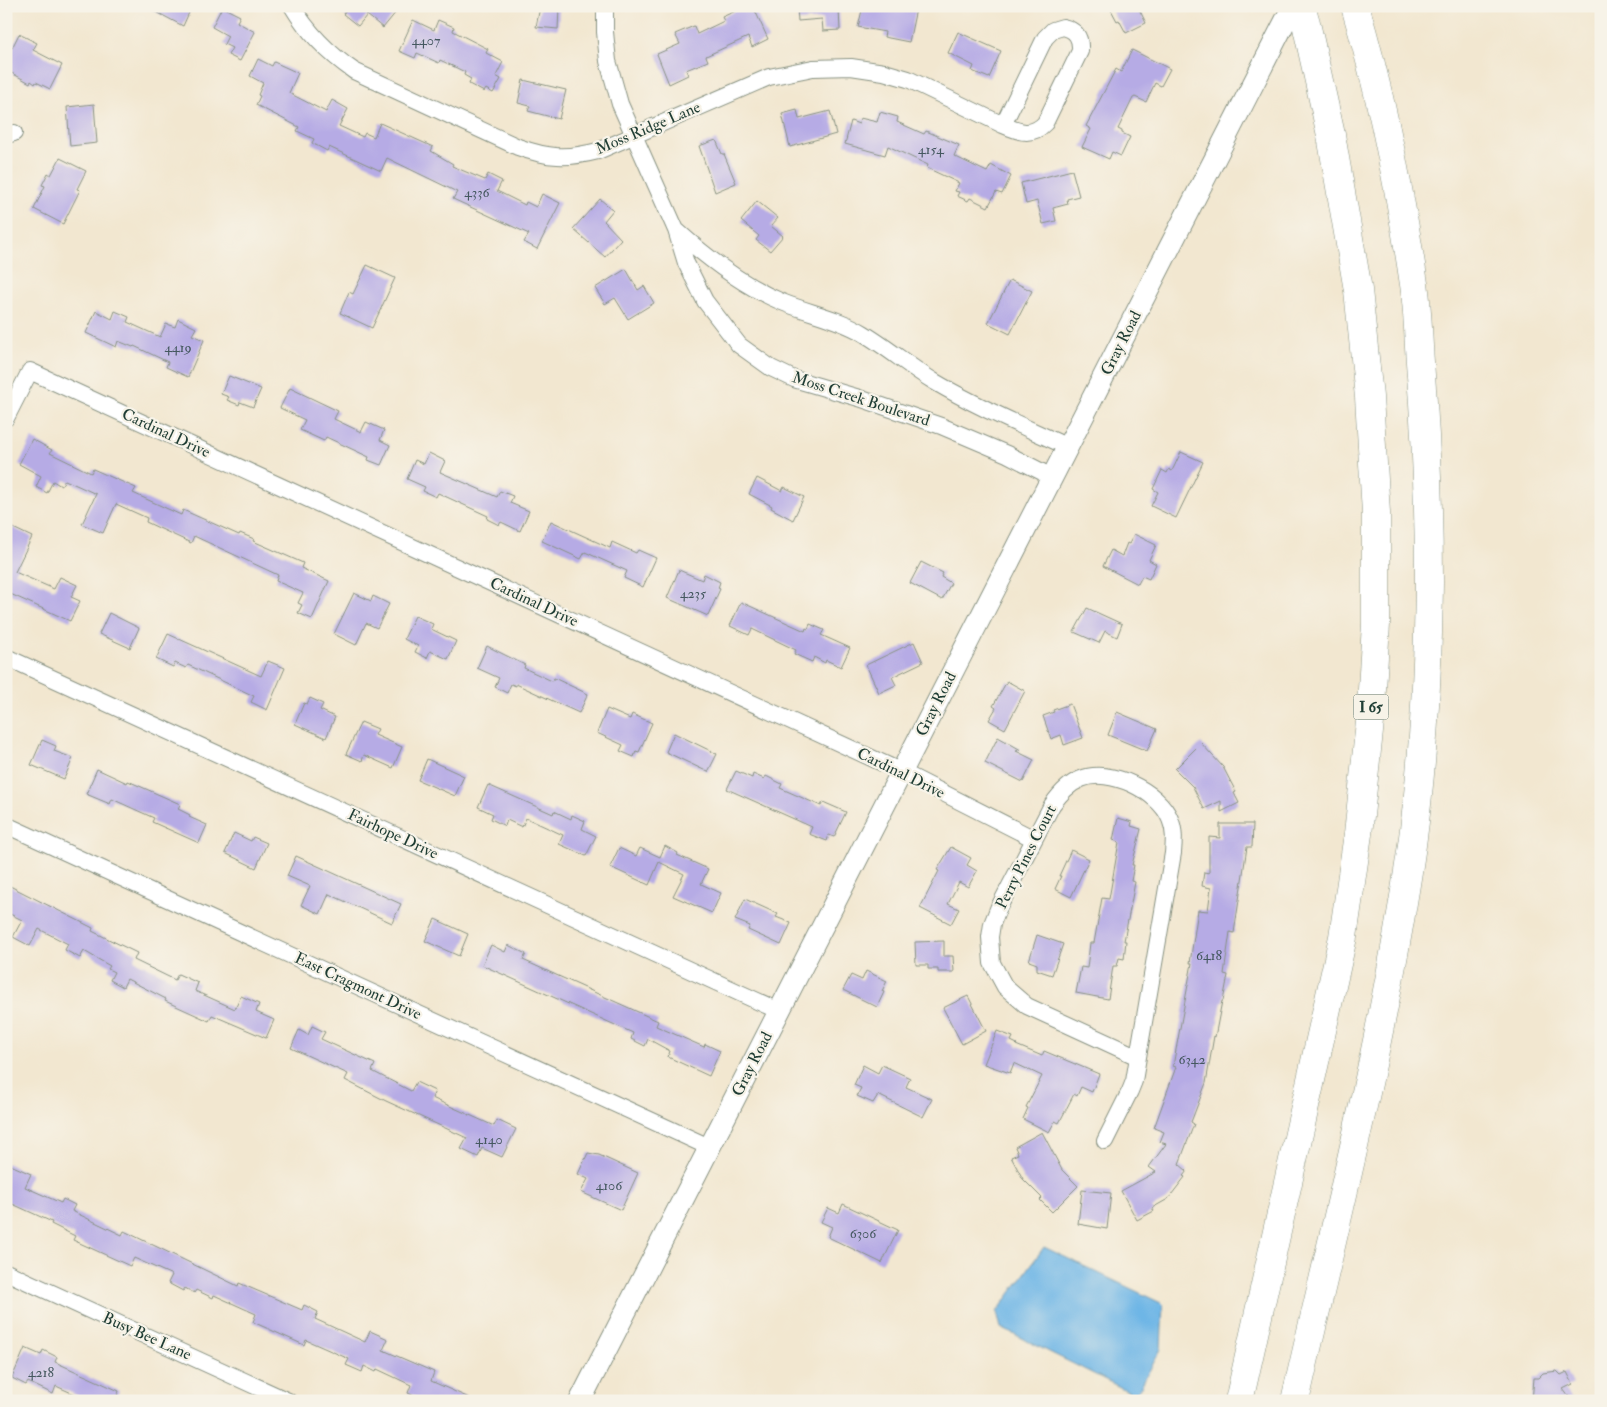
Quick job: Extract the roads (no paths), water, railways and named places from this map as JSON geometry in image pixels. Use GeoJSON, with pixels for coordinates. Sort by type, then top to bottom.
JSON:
{"type":"FeatureCollection","features":[{"type":"Feature","properties":{"kind":"highway","name":"I 65"},"geometry":{"type":"LineString","coordinates":[[1239,1401],[1343,937],[1358,834],[1370,722],[1376,624],[1376,513],[1369,397],[1358,290],[1331,135],[1301,6]]}},
{"type":"Feature","properties":{"kind":"highway"},"geometry":{"type":"LineString","coordinates":[[1295,1401],[1395,952],[1415,814],[1424,731],[1428,632],[1429,520],[1424,405],[1414,287],[1387,135],[1355,6]]}},
{"type":"Feature","properties":{"kind":"street","name":"Moss Ridge Lane"},"geometry":{"type":"LineString","coordinates":[[292,6],[309,32],[330,54],[354,71],[518,148],[539,155],[569,157],[598,150],[634,136],[769,77],[813,68],[828,67],[851,67],[872,70],[908,80],[1003,125],[1026,133],[1037,130],[1045,123],[1080,51],[1080,40],[1073,31],[1067,28],[1056,28],[1045,38],[1003,125]]}},
{"type":"Feature","properties":{"kind":"street","name":"Moss Creek Boulevard"},"geometry":{"type":"LineString","coordinates":[[605,6],[604,26],[608,61],[620,104],[676,230],[686,263],[705,301],[739,345],[771,368],[794,379],[874,403],[941,426],[1007,454],[1052,477]]}},
{"type":"Feature","properties":{"kind":"street","name":"Gray Road"},"geometry":{"type":"LineString","coordinates":[[580,1401],[1293,6]]}},
{"type":"Feature","properties":{"kind":"street","name":"Moss Creek Boulevard"},"geometry":{"type":"LineString","coordinates":[[676,230],[696,248],[752,287],[781,302],[836,320],[862,332],[934,381],[960,396],[1068,447]]}},
{"type":"Feature","properties":{"kind":"street","name":"Cardinal Drive"},"geometry":{"type":"LineString","coordinates":[[6,418],[30,371],[902,772],[1034,839]]}},
{"type":"Feature","properties":{"kind":"street","name":"Fairhope Drive"},"geometry":{"type":"LineString","coordinates":[[6,657],[779,1012]]}},
{"type":"Feature","properties":{"kind":"street","name":"Perry Pines Court"},"geometry":{"type":"LineString","coordinates":[[1104,1141],[1134,1081],[1173,853],[1173,829],[1170,818],[1164,808],[1146,792],[1107,776],[1094,776],[1081,779],[1060,794],[1052,805],[992,924],[990,950],[992,963],[997,976],[1005,987],[1027,1006],[1138,1057]]}},
{"type":"Feature","properties":{"kind":"street","name":"East Cragmont Drive"},"geometry":{"type":"LineString","coordinates":[[6,826],[709,1147]]}},
{"type":"Feature","properties":{"kind":"street","name":"Busy Bee Lane"},"geometry":{"type":"LineString","coordinates":[[6,1272],[288,1401]]}},
{"type":"Feature","properties":{"kind":"water"},"geometry":{"type":"Polygon","coordinates":[[[1044,1247],[1163,1304],[1161,1349],[1136,1395],[1001,1328],[997,1312],[1044,1247]]]}}]}
